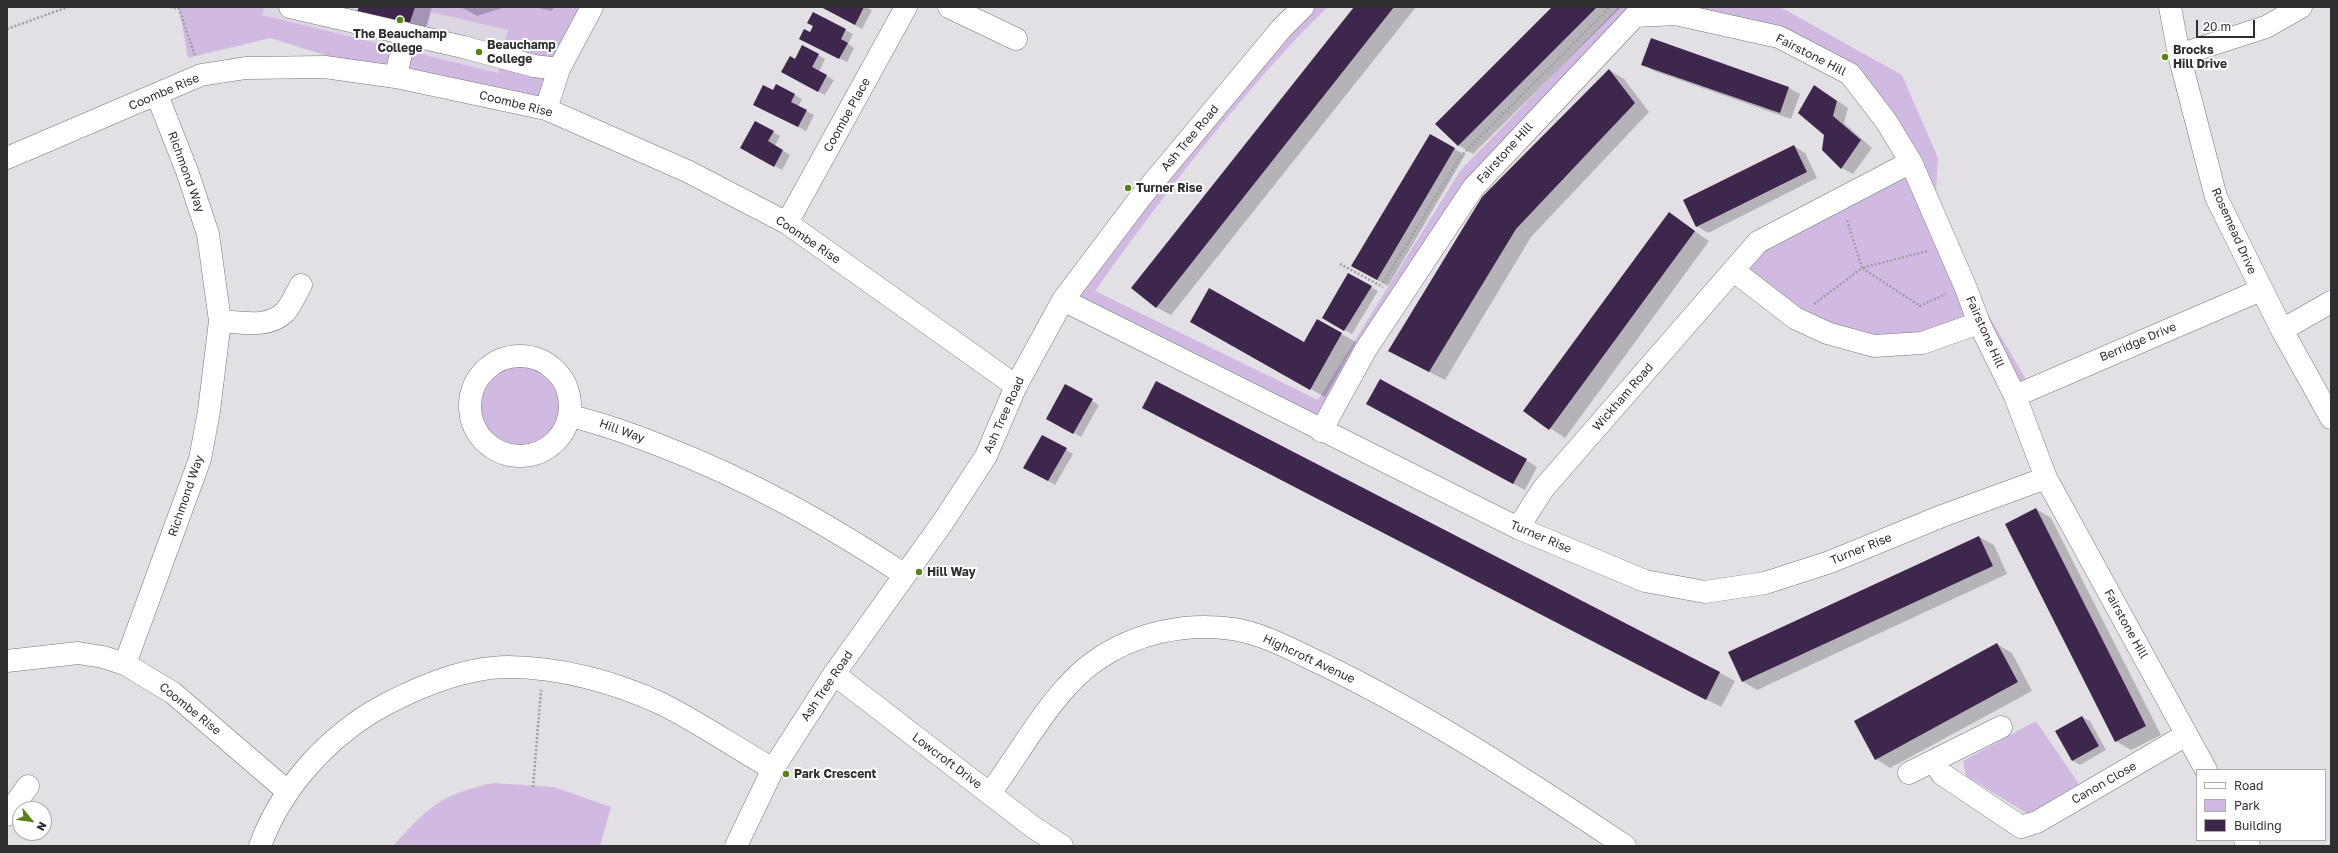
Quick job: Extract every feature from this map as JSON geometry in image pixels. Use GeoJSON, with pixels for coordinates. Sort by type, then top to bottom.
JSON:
{"type":"FeatureCollection","features":[{"type":"Feature","properties":{"kind":"street"},"geometry":{"type":"LineString","coordinates":[[290,7],[405,33],[534,66],[559,69]]}},
{"type":"Feature","properties":{"kind":"street"},"geometry":{"type":"LineString","coordinates":[[546,109],[559,69],[592,7]]}},
{"type":"Feature","properties":{"kind":"street","name":"Coombe Place"},"geometry":{"type":"LineString","coordinates":[[788,224],[906,7]]}},
{"type":"Feature","properties":{"kind":"street"},"geometry":{"type":"LineString","coordinates":[[949,7],[1016,39]]}},
{"type":"Feature","properties":{"kind":"street","name":"Ash Tree Road"},"geometry":{"type":"LineString","coordinates":[[736,846],[773,769],[834,674],[943,522],[986,456],[1016,386],[1063,300],[1140,198],[1281,29],[1303,7]]}},
{"type":"Feature","properties":{"kind":"street","name":"Rosemead Drive"},"geometry":{"type":"LineString","coordinates":[[2170,7],[2179,55],[2216,197],[2261,290],[2331,418]]}},
{"type":"Feature","properties":{"kind":"street"},"geometry":{"type":"LineString","coordinates":[[2179,55],[2266,27],[2301,7]]}},
{"type":"Feature","properties":{"kind":"street","name":"Fairstone Hill"},"geometry":{"type":"LineString","coordinates":[[1321,431],[1366,349],[1473,188],[1635,16],[1675,14],[1779,37],[1850,74],[1886,121],[1910,162],[1965,286],[1979,323],[2015,396],[2046,478],[2205,769]]}},
{"type":"Feature","properties":{"kind":"street"},"geometry":{"type":"LineString","coordinates":[[396,78],[405,33]]}},
{"type":"Feature","properties":{"kind":"street","name":"Coombe Rise"},"geometry":{"type":"LineString","coordinates":[[7,158],[201,76],[246,68],[325,67],[396,78],[546,109],[687,171],[788,224],[1016,386]]}},
{"type":"Feature","properties":{"kind":"street","name":"Richmond Way"},"geometry":{"type":"LineString","coordinates":[[125,664],[200,458],[209,411],[220,321],[208,234],[187,172],[157,95]]}},
{"type":"Feature","properties":{"kind":"street","name":"Wickham Road"},"geometry":{"type":"LineString","coordinates":[[1518,528],[1542,489],[1758,242],[1910,162]]}},
{"type":"Feature","properties":{"kind":"street"},"geometry":{"type":"LineString","coordinates":[[1734,271],[1795,318],[1827,333],[1874,346],[1922,343],[1979,323]]}},
{"type":"Feature","properties":{"kind":"street"},"geometry":{"type":"LineString","coordinates":[[220,321],[261,323],[274,320],[286,311],[301,285]]}},
{"type":"Feature","properties":{"kind":"street","name":"Berridge Drive"},"geometry":{"type":"LineString","coordinates":[[2015,396],[2261,290]]}},
{"type":"Feature","properties":{"kind":"street","name":"Turner Rise"},"geometry":{"type":"LineString","coordinates":[[1063,300],[1321,431],[1518,528],[1645,581],[1705,592],[1764,583],[1830,562],[1942,516],[2046,478]]}},
{"type":"Feature","properties":{"kind":"street"},"geometry":{"type":"LineString","coordinates":[[2282,330],[2331,302]]}},
{"type":"Feature","properties":{"kind":"street"},"geometry":{"type":"LineString","coordinates":[[512,356],[529,356],[544,362],[558,373],[566,387],[570,416],[561,434],[550,446],[536,453],[520,456],[504,453],[490,445],[479,434],[472,419],[470,403],[474,386],[483,372],[496,362],[512,356]]}},
{"type":"Feature","properties":{"kind":"street","name":"Hill Way"},"geometry":{"type":"LineString","coordinates":[[570,416],[621,430],[695,459],[767,492],[856,543],[905,575]]}},
{"type":"Feature","properties":{"kind":"street","name":"Highcroft Avenue"},"geometry":{"type":"LineString","coordinates":[[990,793],[1056,700],[1094,662],[1117,648],[1145,636],[1171,629],[1205,626],[1235,629],[1269,639],[1380,692],[1590,822],[1625,846]]}},
{"type":"Feature","properties":{"kind":"street","name":"Coombe Rise"},"geometry":{"type":"LineString","coordinates":[[7,661],[78,653],[103,657],[125,664],[173,693],[287,791]]}},
{"type":"Feature","properties":{"kind":"street"},"geometry":{"type":"LineString","coordinates":[[260,846],[268,825],[287,791],[322,752],[355,723],[395,700],[426,685],[470,672],[506,667],[543,670],[586,678],[624,688],[662,704],[773,769]]}},
{"type":"Feature","properties":{"kind":"street","name":"Lowcroft Drive"},"geometry":{"type":"LineString","coordinates":[[834,674],[1062,846]]}},
{"type":"Feature","properties":{"kind":"street"},"geometry":{"type":"LineString","coordinates":[[1909,773],[2001,728]]}},
{"type":"Feature","properties":{"kind":"street","name":"Canon Close"},"geometry":{"type":"LineString","coordinates":[[1934,762],[1942,774],[2021,837],[2037,822],[2186,735]]}},
{"type":"Feature","properties":{"kind":"street"},"geometry":{"type":"LineString","coordinates":[[7,815],[28,786]]}},
{"type":"Feature","properties":{"kind":"street"},"geometry":{"type":"LineString","coordinates":[[1590,822],[1600,846]]}},
{"type":"Feature","properties":{"kind":"path"},"geometry":{"type":"LineString","coordinates":[[7,30],[68,7]]}},
{"type":"Feature","properties":{"kind":"path"},"geometry":{"type":"LineString","coordinates":[[170,7],[179,9],[201,76]]}},
{"type":"Feature","properties":{"kind":"path"},"geometry":{"type":"LineString","coordinates":[[1840,198],[1862,268],[1920,306],[1965,286]]}},
{"type":"Feature","properties":{"kind":"path"},"geometry":{"type":"LineString","coordinates":[[1795,318],[1862,268],[1947,246]]}},
{"type":"Feature","properties":{"kind":"path"},"geometry":{"type":"LineString","coordinates":[[1340,264],[1401,296]]}},
{"type":"Feature","properties":{"kind":"path"},"geometry":{"type":"LineString","coordinates":[[533,787],[543,670]]}},
{"type":"Feature","properties":{"kind":"shaded area","name":"Beauchamp College"},"geometry":{"type":"Polygon","coordinates":[[[213,7],[571,7],[530,81],[213,7]]]}},
{"type":"Feature","properties":{"kind":"green space"},"geometry":{"type":"Polygon","coordinates":[[[179,7],[264,7],[262,15],[498,73],[508,30],[431,12],[427,29],[409,25],[415,7],[592,7],[546,109],[396,77],[270,38],[188,58],[179,7]]]}},
{"type":"Feature","properties":{"kind":"green space"},"geometry":{"type":"Polygon","coordinates":[[[1303,7],[1328,7],[1286,49],[1207,142],[1131,240],[1095,291],[1318,400],[1460,171],[1618,7],[1780,7],[1902,75],[1938,158],[1936,193],[1975,292],[2031,388],[2015,396],[1979,323],[1922,343],[1827,333],[1734,271],[1758,242],[1910,163],[1850,74],[1779,37],[1635,16],[1473,188],[1321,431],[1063,300],[1303,7]]]}},
{"type":"Feature","properties":{"kind":"green space"},"geometry":{"type":"Polygon","coordinates":[[[513,365],[529,365],[544,372],[555,383],[562,398],[562,414],[559,422],[550,435],[537,444],[529,447],[513,447],[498,440],[487,429],[480,414],[480,398],[487,383],[498,372],[513,365]]]}},
{"type":"Feature","properties":{"kind":"green space"},"geometry":{"type":"Polygon","coordinates":[[[2036,721],[2079,784],[2028,814],[1966,776],[1963,761],[2036,721]]]}},
{"type":"Feature","properties":{"kind":"green space"},"geometry":{"type":"Polygon","coordinates":[[[493,783],[554,787],[611,807],[600,846],[393,846],[420,817],[444,799],[472,788],[493,783]]]}},
{"type":"Feature","properties":{"kind":"building","name":"The Beauchamp College"},"geometry":{"type":"Polygon","coordinates":[[[359,7],[415,7],[409,25],[357,12],[359,7]]]}},
{"type":"Feature","properties":{"kind":"building"},"geometry":{"type":"Polygon","coordinates":[[[821,7],[864,7],[855,25],[821,7]]]}},
{"type":"Feature","properties":{"kind":"building"},"geometry":{"type":"Polygon","coordinates":[[[1354,7],[1394,7],[1156,308],[1131,288],[1354,7]]]}},
{"type":"Feature","properties":{"kind":"building"},"geometry":{"type":"Polygon","coordinates":[[[1552,7],[1597,7],[1458,146],[1435,124],[1552,7]]]}},
{"type":"Feature","properties":{"kind":"building"},"geometry":{"type":"Polygon","coordinates":[[[813,12],[846,29],[841,39],[848,43],[839,59],[799,39],[804,29],[810,32],[813,26],[807,23],[813,12]]]}},
{"type":"Feature","properties":{"kind":"building"},"geometry":{"type":"Polygon","coordinates":[[[1651,38],[1789,87],[1780,113],[1641,65],[1651,38]]]}},
{"type":"Feature","properties":{"kind":"building"},"geometry":{"type":"Polygon","coordinates":[[[802,45],[819,54],[812,67],[827,75],[818,92],[781,72],[790,56],[795,59],[802,45]]]}},
{"type":"Feature","properties":{"kind":"building"},"geometry":{"type":"Polygon","coordinates":[[[1609,69],[1635,103],[1516,229],[1429,372],[1388,351],[1482,197],[1609,69]]]}},
{"type":"Feature","properties":{"kind":"building"},"geometry":{"type":"Polygon","coordinates":[[[776,84],[795,94],[791,102],[807,110],[798,127],[753,105],[763,85],[773,90],[776,84]]]}},
{"type":"Feature","properties":{"kind":"building"},"geometry":{"type":"Polygon","coordinates":[[[1814,85],[1837,101],[1833,116],[1861,140],[1841,169],[1822,150],[1824,135],[1798,113],[1814,85]]]}},
{"type":"Feature","properties":{"kind":"building"},"geometry":{"type":"Polygon","coordinates":[[[755,121],[774,131],[768,141],[783,150],[774,167],[740,148],[755,121]]]}},
{"type":"Feature","properties":{"kind":"building"},"geometry":{"type":"Polygon","coordinates":[[[1430,134],[1455,148],[1377,280],[1351,266],[1430,134]]]}},
{"type":"Feature","properties":{"kind":"building"},"geometry":{"type":"Polygon","coordinates":[[[1794,145],[1807,172],[1696,227],[1683,200],[1794,145]]]}},
{"type":"Feature","properties":{"kind":"building"},"geometry":{"type":"Polygon","coordinates":[[[1669,212],[1695,231],[1549,430],[1523,411],[1669,212]]]}},
{"type":"Feature","properties":{"kind":"building"},"geometry":{"type":"Polygon","coordinates":[[[1348,273],[1372,286],[1344,331],[1322,318],[1348,273]]]}},
{"type":"Feature","properties":{"kind":"building"},"geometry":{"type":"Polygon","coordinates":[[[1209,288],[1304,342],[1317,319],[1342,333],[1310,390],[1190,322],[1209,288]]]}},
{"type":"Feature","properties":{"kind":"building"},"geometry":{"type":"Polygon","coordinates":[[[1380,379],[1527,459],[1513,484],[1366,404],[1380,379]]]}},
{"type":"Feature","properties":{"kind":"building"},"geometry":{"type":"Polygon","coordinates":[[[1156,381],[1720,672],[1706,700],[1142,408],[1156,381]]]}},
{"type":"Feature","properties":{"kind":"building"},"geometry":{"type":"Polygon","coordinates":[[[1065,384],[1093,399],[1073,434],[1046,419],[1065,384]]]}},
{"type":"Feature","properties":{"kind":"building"},"geometry":{"type":"Polygon","coordinates":[[[1042,435],[1067,448],[1048,481],[1023,468],[1042,435]]]}},
{"type":"Feature","properties":{"kind":"building"},"geometry":{"type":"Polygon","coordinates":[[[2036,508],[2146,726],[2115,742],[2005,524],[2036,508]]]}},
{"type":"Feature","properties":{"kind":"building"},"geometry":{"type":"Polygon","coordinates":[[[1979,536],[1993,566],[1742,682],[1728,652],[1979,536]]]}},
{"type":"Feature","properties":{"kind":"building"},"geometry":{"type":"Polygon","coordinates":[[[1997,643],[2018,682],[1875,760],[1854,721],[1997,643]]]}},
{"type":"Feature","properties":{"kind":"building"},"geometry":{"type":"Polygon","coordinates":[[[2082,716],[2099,746],[2072,761],[2055,731],[2082,716]]]}},
{"type":"Feature","properties":{"kind":"place","name":"The Beauchamp College"},"geometry":{"type":"Point","coordinates":[400,20]}},
{"type":"Feature","properties":{"kind":"place","name":"Beauchamp College"},"geometry":{"type":"Point","coordinates":[479,52]}},
{"type":"Feature","properties":{"kind":"place","name":"Brocks Hill Drive"},"geometry":{"type":"Point","coordinates":[2165,57]}},
{"type":"Feature","properties":{"kind":"place","name":"Turner Rise"},"geometry":{"type":"Point","coordinates":[1128,188]}},
{"type":"Feature","properties":{"kind":"place","name":"Hill Way"},"geometry":{"type":"Point","coordinates":[919,572]}},
{"type":"Feature","properties":{"kind":"place","name":"Park Crescent"},"geometry":{"type":"Point","coordinates":[786,774]}}]}
